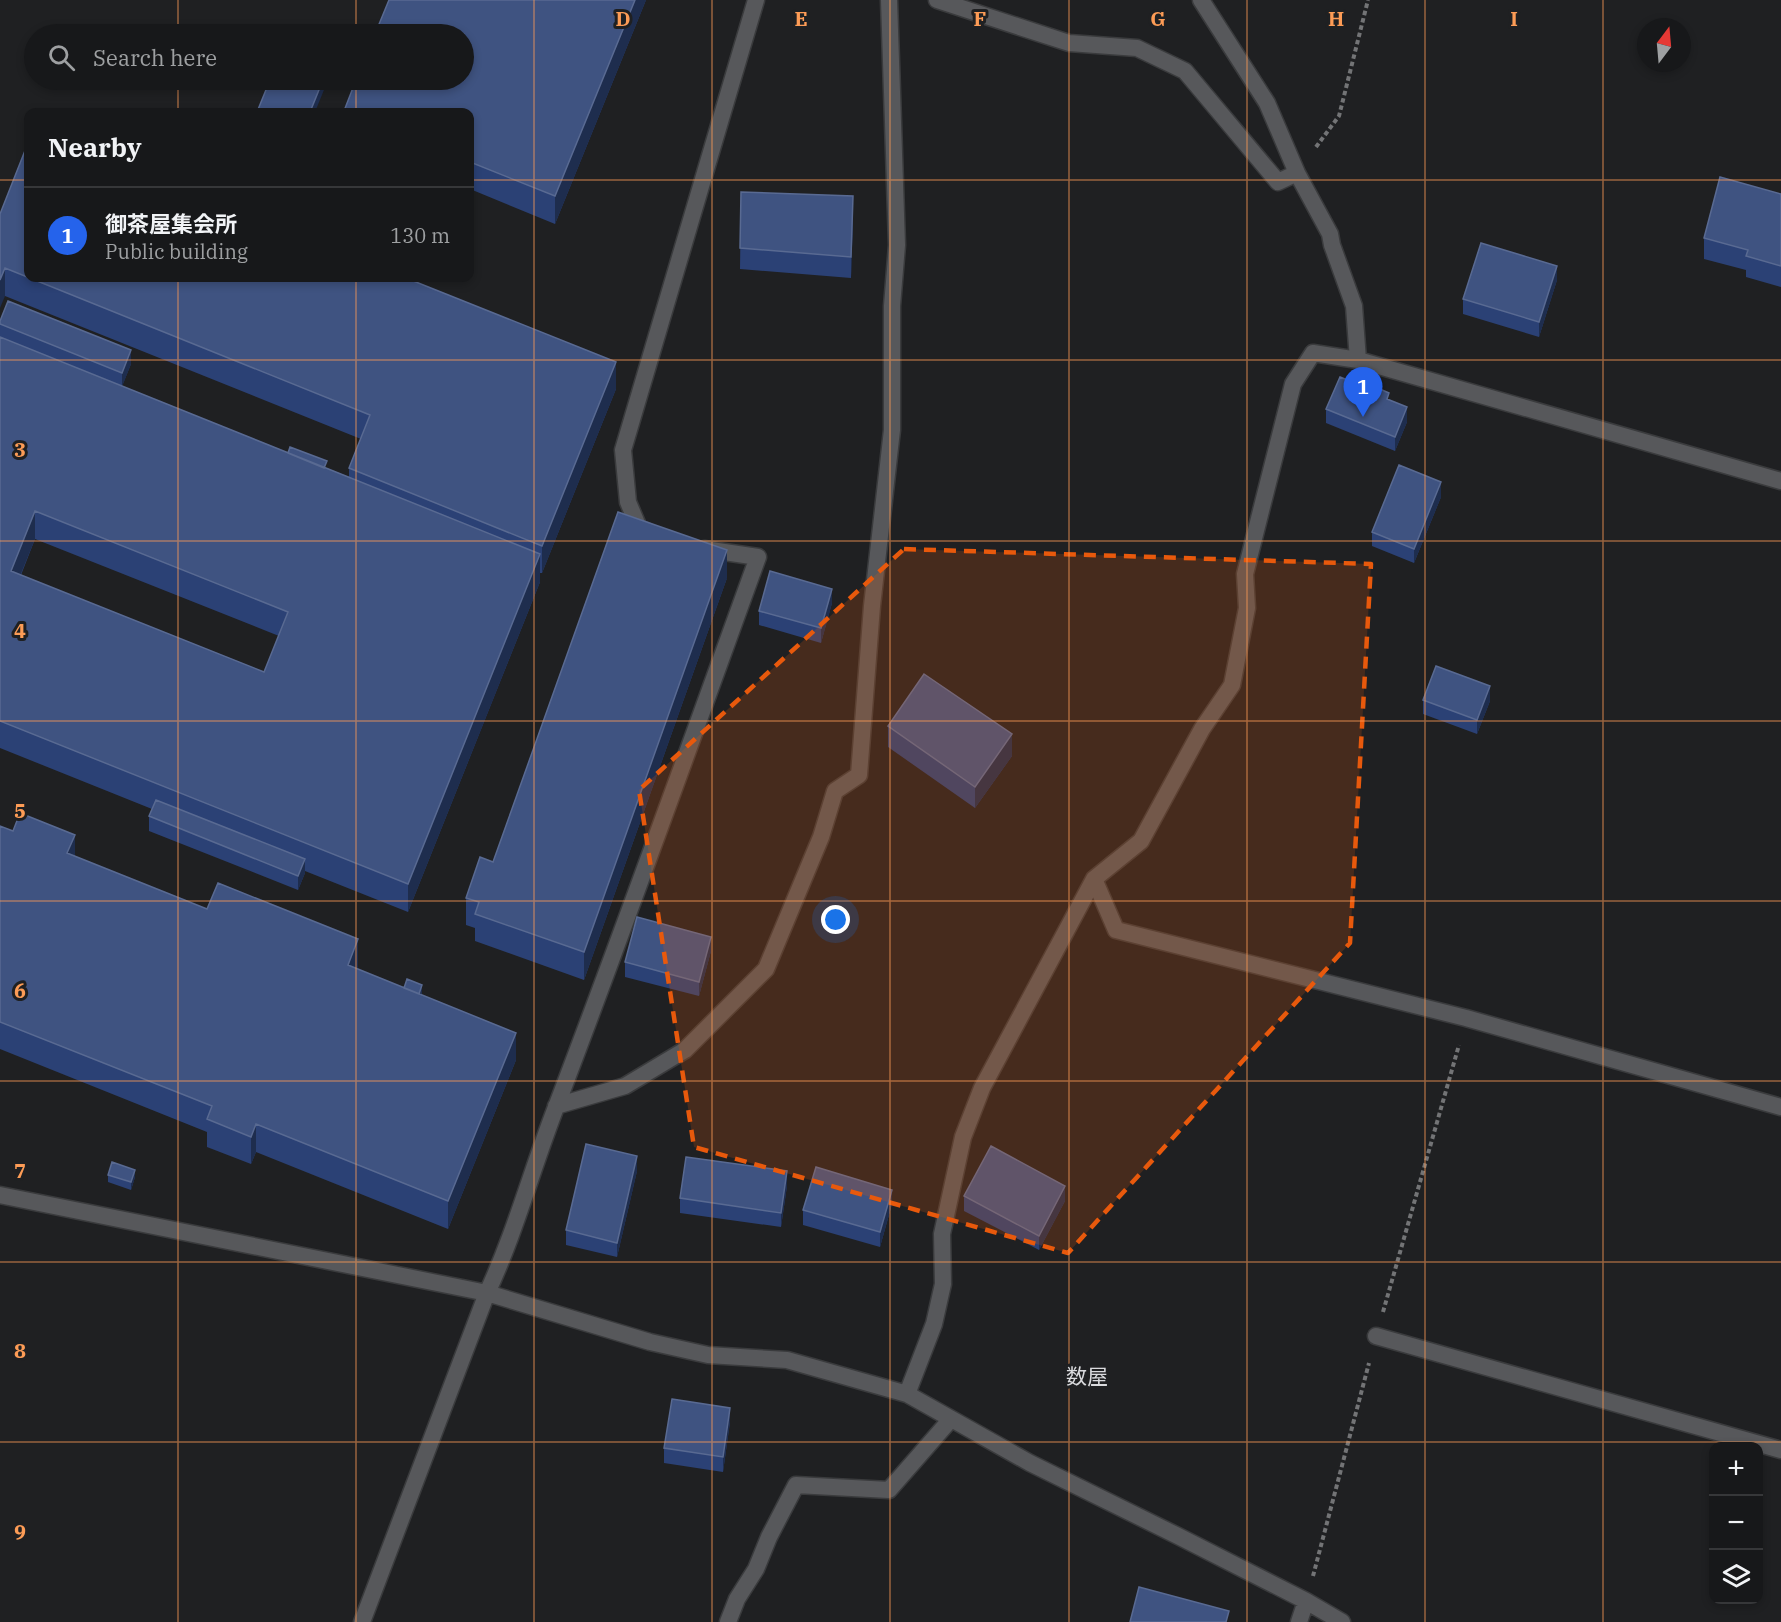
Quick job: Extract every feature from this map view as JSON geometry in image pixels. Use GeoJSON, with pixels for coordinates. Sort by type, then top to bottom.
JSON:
{"type":"FeatureCollection","features":[{"type":"Feature","properties":{"kind":"street"},"geometry":{"type":"LineString","coordinates":[[660,537],[639,528],[628,502],[623,450],[756,0]]}},
{"type":"Feature","properties":{"kind":"street"},"geometry":{"type":"LineString","coordinates":[[556,1106],[625,1086],[686,1050],[766,969],[821,837],[835,791],[859,775],[873,596],[892,430],[892,306],[897,245],[889,0]]}},
{"type":"Feature","properties":{"kind":"street"},"geometry":{"type":"LineString","coordinates":[[937,0],[1069,43],[1137,48],[1185,70],[1278,182],[1297,173]]}},
{"type":"Feature","properties":{"kind":"street"},"geometry":{"type":"LineString","coordinates":[[1201,0],[1267,103],[1297,173],[1330,234],[1332,246],[1354,306],[1358,360]]}},
{"type":"Feature","properties":{"kind":"street"},"geometry":{"type":"LineString","coordinates":[[907,1394],[934,1324],[943,1284],[942,1234],[963,1137],[982,1088],[1094,879],[1140,841],[1202,729],[1232,685],[1247,608],[1245,573],[1293,384],[1313,353],[1358,360],[1781,481]]}},
{"type":"Feature","properties":{"kind":"street"},"geometry":{"type":"LineString","coordinates":[[362,1622],[487,1293],[501,1263],[556,1106],[624,928],[758,557],[692,547]]}},
{"type":"Feature","properties":{"kind":"street"},"geometry":{"type":"LineString","coordinates":[[1094,879],[1116,930],[1466,1018],[1781,1107]]}},
{"type":"Feature","properties":{"kind":"street"},"geometry":{"type":"LineString","coordinates":[[0,1196],[487,1293],[650,1342],[708,1355],[787,1360],[907,1394],[1030,1463],[1306,1601],[1342,1622]]}},
{"type":"Feature","properties":{"kind":"street"},"geometry":{"type":"LineString","coordinates":[[1377,1336],[1781,1450]]}},
{"type":"Feature","properties":{"kind":"street"},"geometry":{"type":"LineString","coordinates":[[728,1622],[737,1599],[756,1569],[796,1485],[889,1490],[951,1419]]}},
{"type":"Feature","properties":{"kind":"street"},"geometry":{"type":"LineString","coordinates":[[1299,1622],[1306,1601]]}},
{"type":"Feature","properties":{"kind":"path"},"geometry":{"type":"LineString","coordinates":[[1297,173],[1339,116],[1368,0]]}},
{"type":"Feature","properties":{"kind":"highlighted area"},"geometry":{"type":"Polygon","coordinates":[[[904,549],[1371,564],[1350,943],[1068,1253],[694,1147],[639,790],[904,549]]]}},
{"type":"Feature","properties":{"kind":"building"},"geometry":{"type":"Polygon","coordinates":[[[389,0],[635,0],[555,196],[474,164],[474,108],[345,108],[352,90],[474,90],[474,24],[379,24],[389,0]]]}},
{"type":"Feature","properties":{"kind":"building"},"geometry":{"type":"Polygon","coordinates":[[[266,90],[319,90],[312,108],[259,108],[266,90]]]}},
{"type":"Feature","properties":{"kind":"building"},"geometry":{"type":"Polygon","coordinates":[[[24,153],[24,275],[5,268],[0,280],[0,214],[24,153]]]}},
{"type":"Feature","properties":{"kind":"building"},"geometry":{"type":"Polygon","coordinates":[[[1720,177],[1781,194],[1781,266],[1746,256],[1748,250],[1704,238],[1720,177]]]}},
{"type":"Feature","properties":{"kind":"building"},"geometry":{"type":"Polygon","coordinates":[[[741,192],[853,196],[851,257],[740,248],[741,192]]]}},
{"type":"Feature","properties":{"kind":"building"},"geometry":{"type":"Polygon","coordinates":[[[1481,243],[1557,266],[1539,322],[1463,299],[1481,243]]]}},
{"type":"Feature","properties":{"kind":"building"},"geometry":{"type":"Polygon","coordinates":[[[40,282],[416,282],[616,362],[542,546],[349,468],[370,415],[40,282]]]}},
{"type":"Feature","properties":{"kind":"building"},"geometry":{"type":"Polygon","coordinates":[[[8,301],[131,350],[122,373],[0,324],[8,301]]]}},
{"type":"Feature","properties":{"kind":"building"},"geometry":{"type":"Polygon","coordinates":[[[0,337],[540,554],[408,884],[0,721],[0,337]],[[35,511],[11,571],[264,672],[288,612],[35,511]]]}},
{"type":"Feature","properties":{"kind":"building"},"geometry":{"type":"Polygon","coordinates":[[[1340,377],[1350,381],[1352,377],[1389,393],[1387,399],[1407,407],[1395,437],[1326,409],[1340,377]]]}},
{"type":"Feature","properties":{"kind":"building"},"geometry":{"type":"Polygon","coordinates":[[[290,447],[327,461],[324,468],[288,453],[290,447]]]}},
{"type":"Feature","properties":{"kind":"building"},"geometry":{"type":"Polygon","coordinates":[[[1399,465],[1441,482],[1414,549],[1372,532],[1399,465]]]}},
{"type":"Feature","properties":{"kind":"building"},"geometry":{"type":"Polygon","coordinates":[[[618,512],[727,550],[584,952],[475,914],[479,902],[466,898],[480,857],[493,862],[618,512]]]}},
{"type":"Feature","properties":{"kind":"building"},"geometry":{"type":"Polygon","coordinates":[[[770,571],[832,589],[821,628],[759,611],[770,571]]]}},
{"type":"Feature","properties":{"kind":"building"},"geometry":{"type":"Polygon","coordinates":[[[1436,666],[1490,686],[1477,720],[1423,700],[1436,666]]]}},
{"type":"Feature","properties":{"kind":"building"},"geometry":{"type":"Polygon","coordinates":[[[924,674],[1012,734],[975,787],[888,726],[924,674]]]}},
{"type":"Feature","properties":{"kind":"building"},"geometry":{"type":"Polygon","coordinates":[[[156,800],[305,859],[298,876],[149,816],[156,800]]]}},
{"type":"Feature","properties":{"kind":"building"},"geometry":{"type":"Polygon","coordinates":[[[20,813],[75,835],[67,853],[207,909],[218,883],[358,939],[348,965],[516,1033],[448,1201],[256,1124],[251,1137],[207,1119],[212,1106],[0,1022],[0,826],[13,831],[20,813]]]}},
{"type":"Feature","properties":{"kind":"building"},"geometry":{"type":"Polygon","coordinates":[[[637,917],[711,937],[699,982],[625,962],[637,917]]]}},
{"type":"Feature","properties":{"kind":"building"},"geometry":{"type":"Polygon","coordinates":[[[407,979],[422,985],[419,994],[404,988],[407,979]]]}},
{"type":"Feature","properties":{"kind":"building"},"geometry":{"type":"Polygon","coordinates":[[[586,1144],[637,1156],[617,1243],[566,1230],[586,1144]]]}},
{"type":"Feature","properties":{"kind":"building"},"geometry":{"type":"Polygon","coordinates":[[[991,1146],[1065,1186],[1039,1236],[964,1196],[991,1146]]]}},
{"type":"Feature","properties":{"kind":"building"},"geometry":{"type":"Polygon","coordinates":[[[686,1157],[787,1171],[781,1213],[680,1198],[686,1157]]]}},
{"type":"Feature","properties":{"kind":"building"},"geometry":{"type":"Polygon","coordinates":[[[112,1162],[135,1170],[131,1182],[108,1175],[112,1162]]]}},
{"type":"Feature","properties":{"kind":"building"},"geometry":{"type":"Polygon","coordinates":[[[816,1167],[892,1190],[880,1232],[803,1210],[816,1167]]]}},
{"type":"Feature","properties":{"kind":"building"},"geometry":{"type":"Polygon","coordinates":[[[672,1399],[730,1408],[723,1457],[664,1448],[672,1399]]]}},
{"type":"Feature","properties":{"kind":"building"},"geometry":{"type":"Polygon","coordinates":[[[1139,1587],[1229,1611],[1226,1622],[1130,1622],[1139,1587]]]}},
{"type":"Feature","properties":{"kind":"place","name":"御茶屋集会所"},"geometry":{"type":"Point","coordinates":[1363,417]}},
{"type":"Feature","properties":{"kind":"district","name":"数屋"},"geometry":{"type":"Point","coordinates":[1087,1377]}}]}
